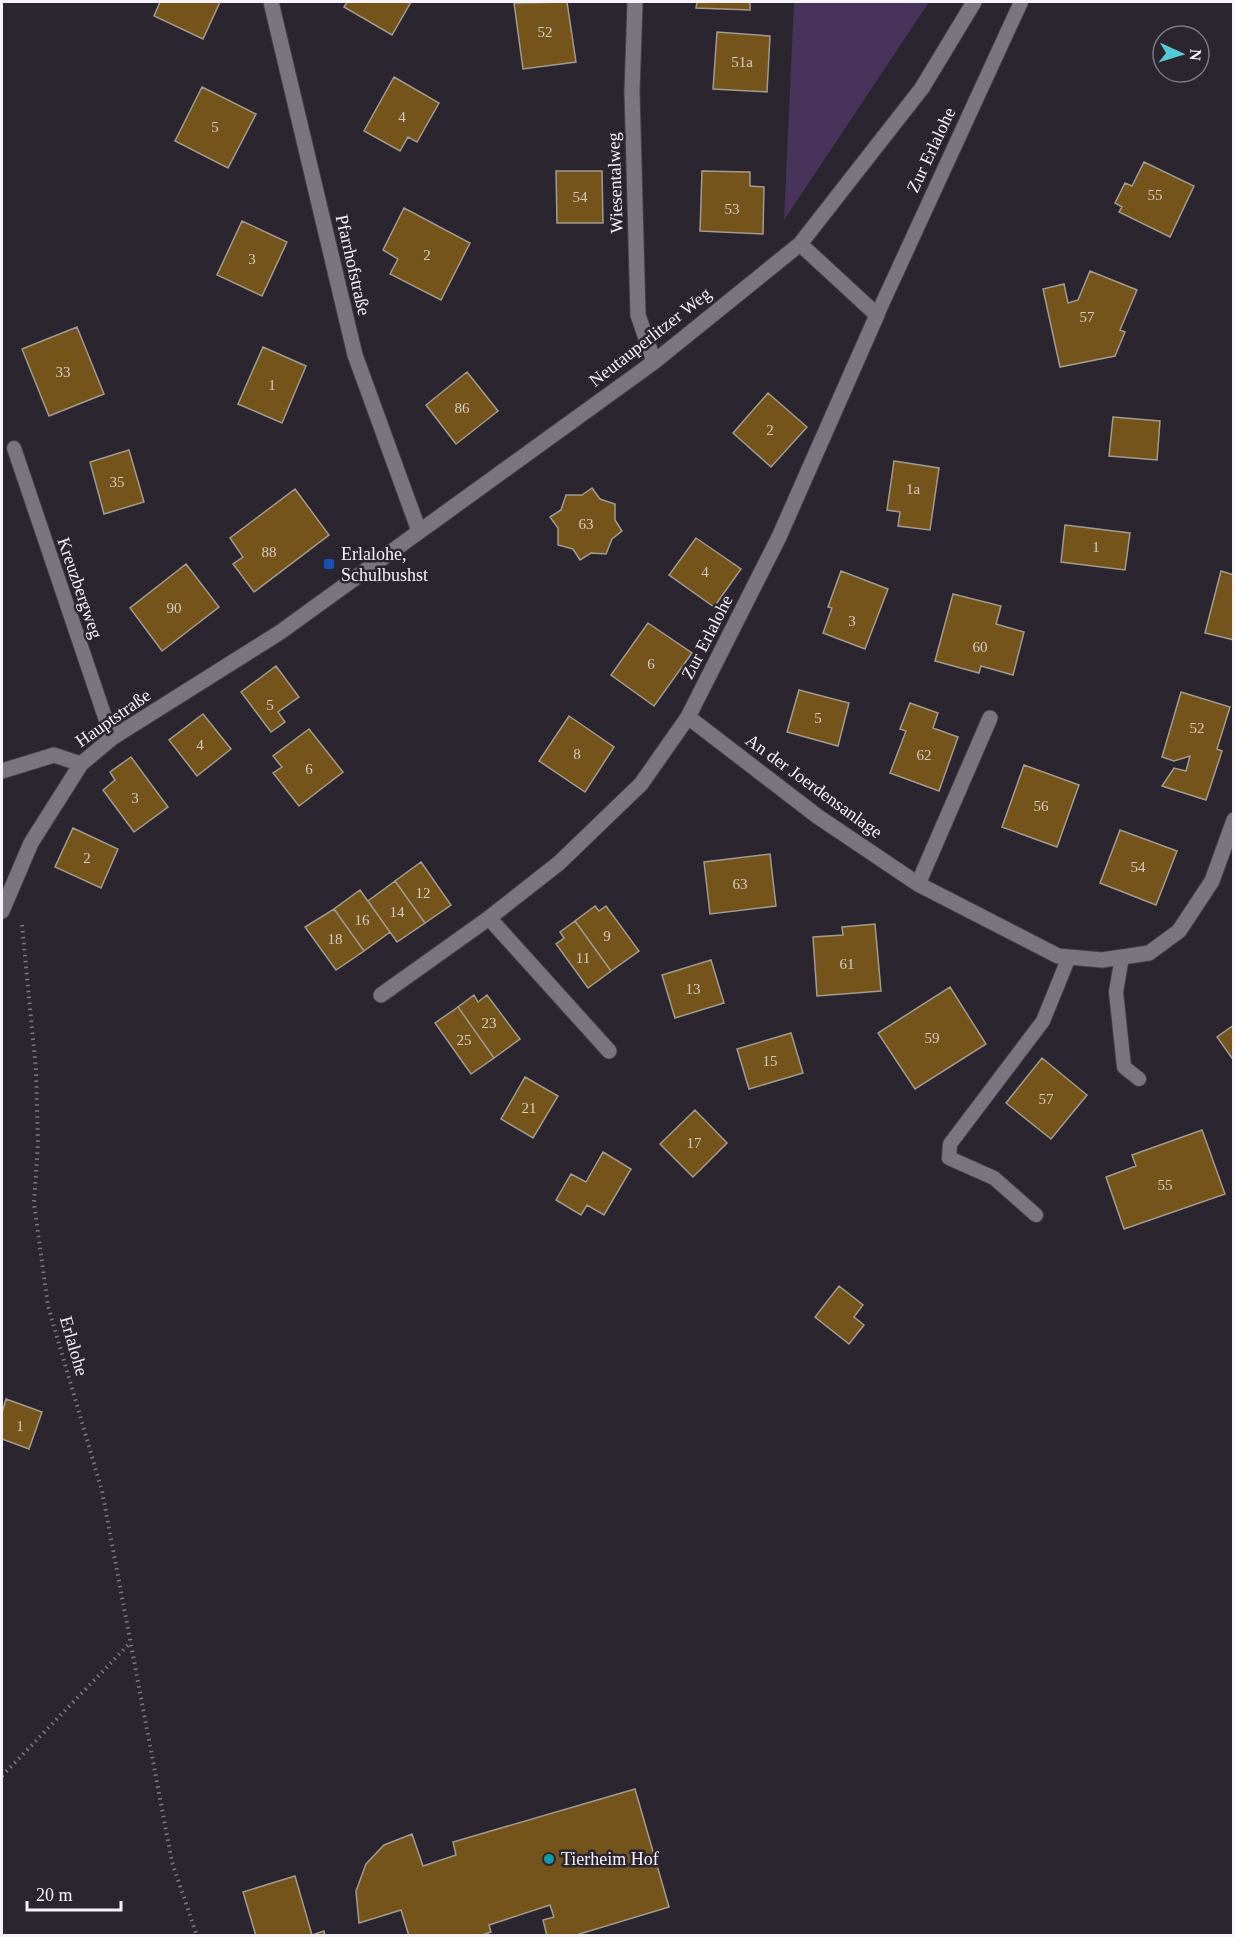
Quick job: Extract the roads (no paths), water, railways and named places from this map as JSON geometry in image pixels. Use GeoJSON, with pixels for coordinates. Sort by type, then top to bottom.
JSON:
{"type":"FeatureCollection","features":[{"type":"Feature","properties":{"kind":"street","name":"Pfarrhofstraße"},"geometry":{"type":"LineString","coordinates":[[271,2],[355,355],[419,531]]}},
{"type":"Feature","properties":{"kind":"street","name":"Wiesentalweg"},"geometry":{"type":"LineString","coordinates":[[635,2],[632,92],[638,315],[654,362]]}},
{"type":"Feature","properties":{"kind":"street","name":"Neutauperlitzer Weg"},"geometry":{"type":"LineString","coordinates":[[279,633],[654,362],[800,244],[922,88],[974,2]]}},
{"type":"Feature","properties":{"kind":"street"},"geometry":{"type":"LineString","coordinates":[[800,244],[877,315]]}},
{"type":"Feature","properties":{"kind":"street","name":"Zur Erlalohe"},"geometry":{"type":"LineString","coordinates":[[381,995],[489,918],[559,863],[640,784],[688,717],[779,537],[877,315]]}},
{"type":"Feature","properties":{"kind":"street","name":"Hauptstraße"},"geometry":{"type":"LineString","coordinates":[[2,911],[31,843],[81,764],[112,738],[279,633]]}},
{"type":"Feature","properties":{"kind":"street","name":"An der Joerdensanlage"},"geometry":{"type":"LineString","coordinates":[[688,717],[817,816],[918,885],[1058,956],[1102,960],[1149,953],[1179,931],[1212,881],[1233,820]]}},
{"type":"Feature","properties":{"kind":"street"},"geometry":{"type":"LineString","coordinates":[[918,885],[990,718]]}},
{"type":"Feature","properties":{"kind":"street"},"geometry":{"type":"LineString","coordinates":[[2,771],[54,755],[81,764]]}},
{"type":"Feature","properties":{"kind":"street"},"geometry":{"type":"LineString","coordinates":[[489,918],[609,1051]]}},
{"type":"Feature","properties":{"kind":"lane","name":"Zur Erlalohe"},"geometry":{"type":"LineString","coordinates":[[877,315],[1021,2]]}},
{"type":"Feature","properties":{"kind":"lane","name":"Kreuzbergweg"},"geometry":{"type":"LineString","coordinates":[[14,448],[112,738]]}},
{"type":"Feature","properties":{"kind":"lane"},"geometry":{"type":"LineString","coordinates":[[1036,1215],[994,1178],[949,1158],[950,1144],[1043,1021],[1069,957]]}},
{"type":"Feature","properties":{"kind":"lane"},"geometry":{"type":"LineString","coordinates":[[1122,957],[1116,992],[1124,1067],[1139,1079]]}},
{"type":"Feature","properties":{"kind":"place","name":"Erlalohe, Schulbushst"},"geometry":{"type":"Point","coordinates":[329,564]}},
{"type":"Feature","properties":{"kind":"place","name":"Tierheim Hof"},"geometry":{"type":"Point","coordinates":[549,1859]}}]}
